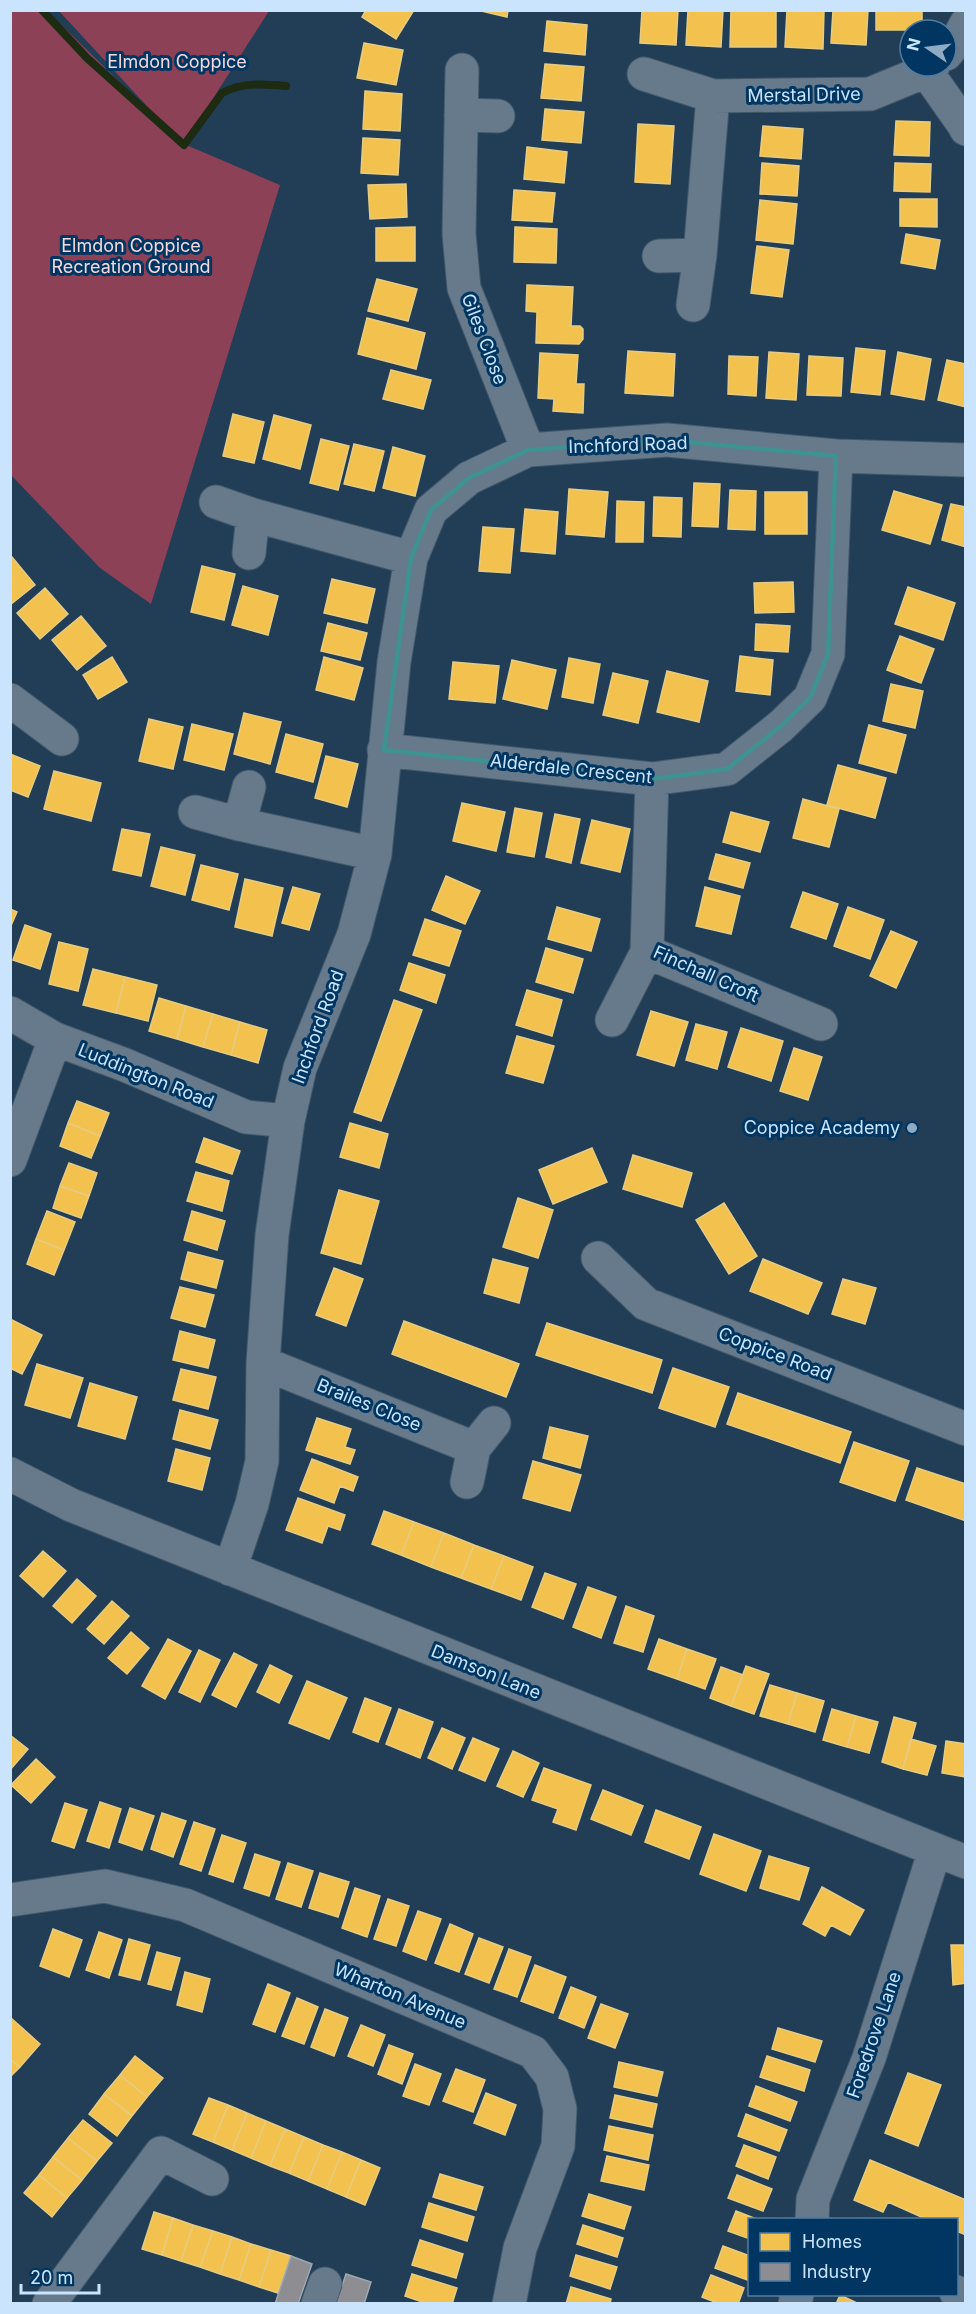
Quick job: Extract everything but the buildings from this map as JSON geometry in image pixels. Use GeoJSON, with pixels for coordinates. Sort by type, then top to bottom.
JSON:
{"type":"FeatureCollection","features":[{"type":"Feature","properties":{"kind":"street"},"geometry":{"type":"LineString","coordinates":[[958,39],[966,24]]}},
{"type":"Feature","properties":{"kind":"street","name":"Giles Close"},"geometry":{"type":"LineString","coordinates":[[462,70],[459,234],[464,288],[528,450]]}},
{"type":"Feature","properties":{"kind":"street","name":"Merstal Drive"},"geometry":{"type":"LineString","coordinates":[[644,74],[713,96],[870,94],[905,78]]}},
{"type":"Feature","properties":{"kind":"street"},"geometry":{"type":"LineString","coordinates":[[942,78],[966,129]]}},
{"type":"Feature","properties":{"kind":"street"},"geometry":{"type":"LineString","coordinates":[[693,305],[700,255],[713,96]]}},
{"type":"Feature","properties":{"kind":"street"},"geometry":{"type":"LineString","coordinates":[[461,115],[498,116]]}},
{"type":"Feature","properties":{"kind":"street"},"geometry":{"type":"LineString","coordinates":[[659,256],[700,255]]}},
{"type":"Feature","properties":{"kind":"street","name":"Inchford Road"},"geometry":{"type":"LineString","coordinates":[[230,1569],[252,1504],[262,1461],[263,1363],[272,1235],[288,1121],[300,1068],[354,934],[375,854],[394,662],[411,558],[431,510],[469,478],[528,450],[667,440],[836,456],[966,460]]}},
{"type":"Feature","properties":{"kind":"street","name":"Alderdale Crescent"},"geometry":{"type":"LineString","coordinates":[[384,750],[652,779],[728,769],[781,726],[810,698],[828,654],[836,456]]}},
{"type":"Feature","properties":{"kind":"street"},"geometry":{"type":"LineString","coordinates":[[216,502],[253,515],[411,558]]}},
{"type":"Feature","properties":{"kind":"street"},"geometry":{"type":"LineString","coordinates":[[249,554],[253,515]]}},
{"type":"Feature","properties":{"kind":"street"},"geometry":{"type":"LineString","coordinates":[[10,700],[62,739]]}},
{"type":"Feature","properties":{"kind":"street","name":"Finchall Croft"},"geometry":{"type":"LineString","coordinates":[[652,779],[647,952],[821,1024]]}},
{"type":"Feature","properties":{"kind":"street"},"geometry":{"type":"LineString","coordinates":[[239,824],[249,788]]}},
{"type":"Feature","properties":{"kind":"street"},"geometry":{"type":"LineString","coordinates":[[195,812],[375,854]]}},
{"type":"Feature","properties":{"kind":"street"},"geometry":{"type":"LineString","coordinates":[[612,1020],[647,952]]}},
{"type":"Feature","properties":{"kind":"street","name":"Luddington Road"},"geometry":{"type":"LineString","coordinates":[[10,1013],[55,1040],[125,1065],[246,1117],[288,1121]]}},
{"type":"Feature","properties":{"kind":"street"},"geometry":{"type":"LineString","coordinates":[[10,1160],[55,1040]]}},
{"type":"Feature","properties":{"kind":"street","name":"Coppice Road"},"geometry":{"type":"LineString","coordinates":[[598,1258],[646,1304],[966,1429]]}},
{"type":"Feature","properties":{"kind":"street","name":"Brailes Close"},"geometry":{"type":"LineString","coordinates":[[263,1363],[484,1436],[467,1482]]}},
{"type":"Feature","properties":{"kind":"street","name":"Damson Lane"},"geometry":{"type":"LineString","coordinates":[[10,1474],[71,1505],[966,1862]]}},
{"type":"Feature","properties":{"kind":"street","name":"Foredrove Lane"},"geometry":{"type":"LineString","coordinates":[[812,2218],[813,2199],[869,2058],[935,1850]]}},
{"type":"Feature","properties":{"kind":"street","name":"Wharton Avenue"},"geometry":{"type":"LineString","coordinates":[[10,1900],[105,1886],[185,1905],[533,2052],[552,2077],[560,2109],[558,2146],[520,2248],[509,2304]]}},
{"type":"Feature","properties":{"kind":"street"},"geometry":{"type":"LineString","coordinates":[[49,2304],[161,2153],[212,2179]]}},
{"type":"Feature","properties":{"kind":"highlighted area"},"geometry":{"type":"Polygon","coordinates":[[[667,440],[836,456],[828,654],[810,698],[781,726],[727,769],[652,779],[384,750],[411,558],[431,510],[469,478],[528,450],[667,440]]]}},
{"type":"Feature","properties":{"kind":"green space","name":"Elmdon Coppice Recreation Ground"},"geometry":{"type":"Polygon","coordinates":[[[11,10],[47,11],[170,131],[59,11],[269,11],[184,144],[280,185],[151,604],[100,568],[11,475],[11,10]]]}},
{"type":"Feature","properties":{"kind":"waterway"},"geometry":{"type":"LineString","coordinates":[[42,10],[87,58],[184,145],[222,93],[245,85],[286,86]]}},
{"type":"Feature","properties":{"kind":"place","name":"Coppice Academy"},"geometry":{"type":"Point","coordinates":[912,1128]}},
{"type":"Feature","properties":{"kind":"park label","name":"Elmdon Coppice"},"geometry":{"type":"Point","coordinates":[177,62]}}]}
